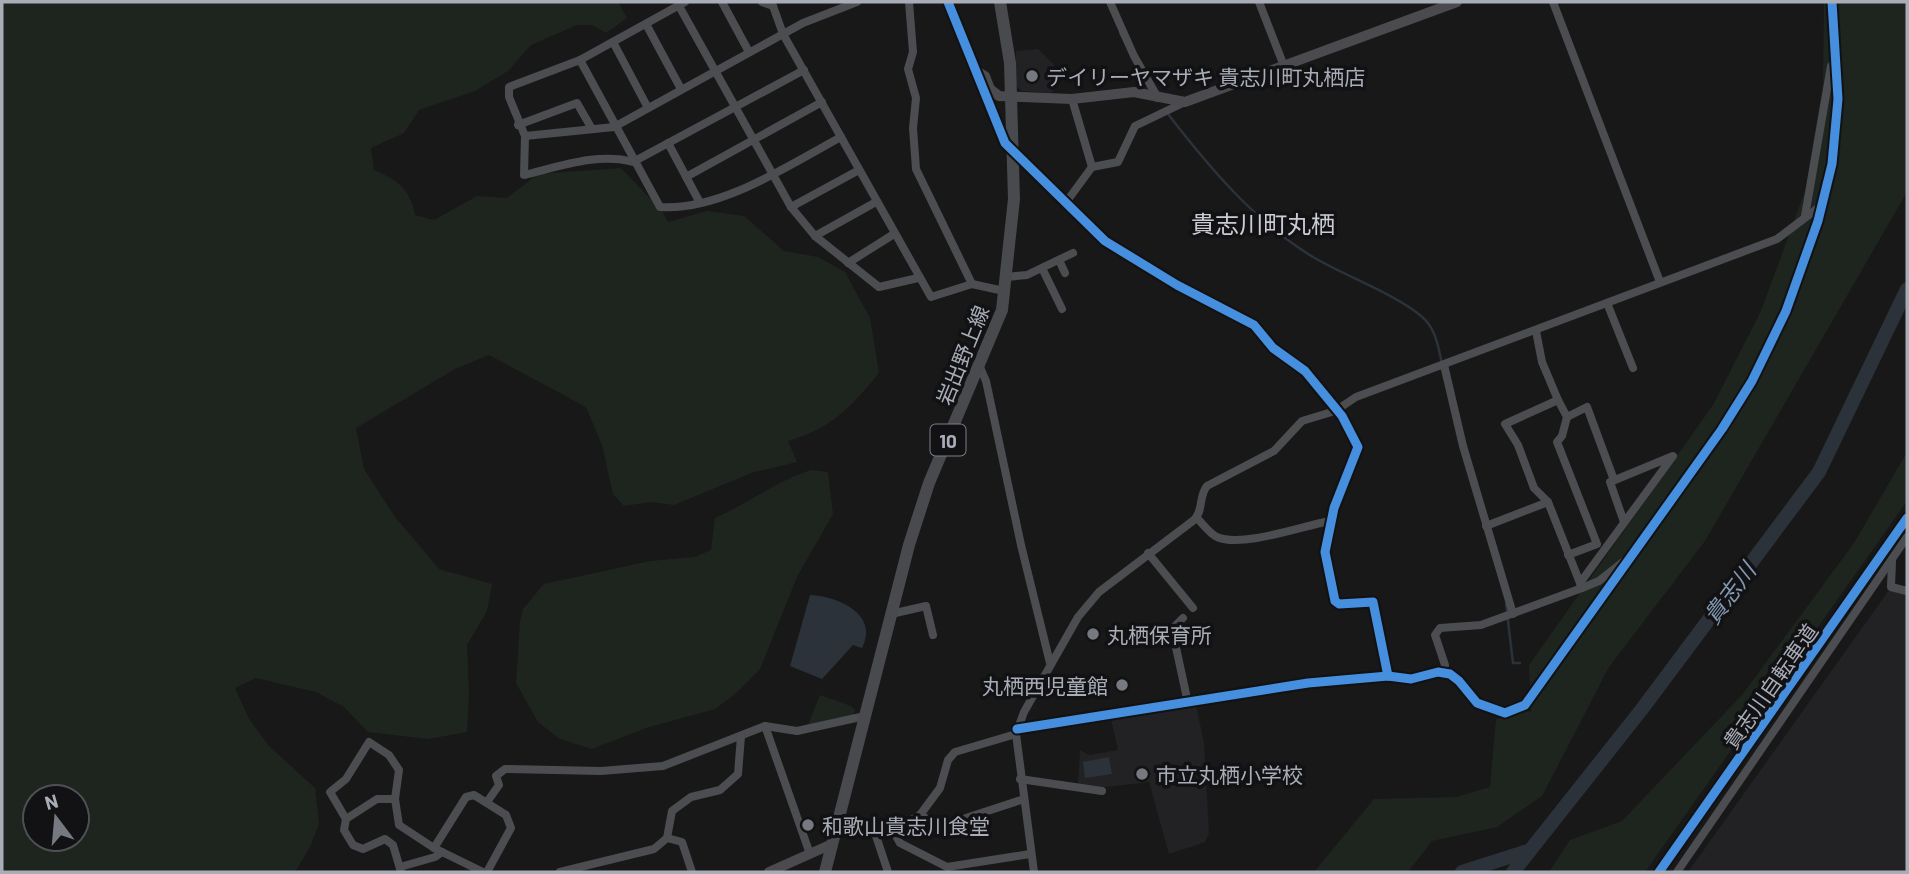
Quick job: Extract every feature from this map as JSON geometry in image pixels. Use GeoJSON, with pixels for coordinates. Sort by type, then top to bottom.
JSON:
{"type":"FeatureCollection","features":[{"type":"Feature","properties":{"kind":"main road","name":"岩出野上線"},"geometry":{"type":"LineString","coordinates":[[825,872],[891,614],[929,483],[1002,310],[1014,217],[1010,62],[1000,2]]}},
{"type":"Feature","properties":{"kind":"street"},"geometry":{"type":"LineString","coordinates":[[722,2],[749,52]]}},
{"type":"Feature","properties":{"kind":"street"},"geometry":{"type":"LineString","coordinates":[[762,2],[775,4],[783,34],[931,297],[972,284],[1005,284],[1073,253]]}},
{"type":"Feature","properties":{"kind":"street"},"geometry":{"type":"LineString","coordinates":[[525,136],[614,127],[783,34],[857,2]]}},
{"type":"Feature","properties":{"kind":"street"},"geometry":{"type":"LineString","coordinates":[[909,2],[913,52],[908,69],[916,97],[913,128],[916,169],[972,284]]}},
{"type":"Feature","properties":{"kind":"street"},"geometry":{"type":"LineString","coordinates":[[948,2],[1005,143],[1105,240],[1177,285],[1254,325],[1273,348],[1305,371],[1335,411],[1342,416],[1359,447],[1330,521],[1325,564],[1335,601],[1339,604],[1373,602],[1388,676]]}},
{"type":"Feature","properties":{"kind":"street"},"geometry":{"type":"LineString","coordinates":[[1110,2],[1134,57],[1158,98]]}},
{"type":"Feature","properties":{"kind":"street"},"geometry":{"type":"LineString","coordinates":[[1259,2],[1284,66]]}},
{"type":"Feature","properties":{"kind":"street"},"geometry":{"type":"LineString","coordinates":[[1067,201],[1092,167],[1118,162],[1135,126],[1185,103],[1457,2]]}},
{"type":"Feature","properties":{"kind":"street"},"geometry":{"type":"LineString","coordinates":[[1553,2],[1660,282]]}},
{"type":"Feature","properties":{"kind":"street"},"geometry":{"type":"LineString","coordinates":[[769,872],[810,854],[832,839],[872,824],[891,827],[903,825],[920,815],[940,788],[948,760],[955,752],[1017,732],[1308,683],[1388,676],[1411,679],[1443,673],[1459,681],[1477,703],[1505,713],[1525,705],[1722,429],[1752,381],[1786,311],[1822,205],[1832,164],[1837,112],[1832,2]]}},
{"type":"Feature","properties":{"kind":"street"},"geometry":{"type":"LineString","coordinates":[[804,70],[735,106],[633,162],[619,158],[576,163],[524,175],[525,136],[518,125],[509,97],[509,87],[580,60],[682,4],[715,70],[735,106],[772,174],[791,207],[814,236],[879,287],[918,278]]}},
{"type":"Feature","properties":{"kind":"street"},"geometry":{"type":"LineString","coordinates":[[646,24],[681,89]]}},
{"type":"Feature","properties":{"kind":"street"},"geometry":{"type":"LineString","coordinates":[[613,42],[648,108]]}},
{"type":"Feature","properties":{"kind":"street"},"geometry":{"type":"LineString","coordinates":[[580,60],[633,162],[660,207],[673,208],[730,194],[841,137]]}},
{"type":"Feature","properties":{"kind":"street"},"geometry":{"type":"LineString","coordinates":[[1805,216],[1831,66],[1836,60]]}},
{"type":"Feature","properties":{"kind":"street"},"geometry":{"type":"LineString","coordinates":[[978,72],[985,76],[990,89],[999,96],[1072,99],[1133,92],[1185,103]]}},
{"type":"Feature","properties":{"kind":"street"},"geometry":{"type":"LineString","coordinates":[[1072,99],[1092,167]]}},
{"type":"Feature","properties":{"kind":"street"},"geometry":{"type":"LineString","coordinates":[[686,177],[752,138],[822,102]]}},
{"type":"Feature","properties":{"kind":"street"},"geometry":{"type":"LineString","coordinates":[[518,125],[577,103],[592,129]]}},
{"type":"Feature","properties":{"kind":"street"},"geometry":{"type":"LineString","coordinates":[[668,143],[699,201]]}},
{"type":"Feature","properties":{"kind":"street"},"geometry":{"type":"LineString","coordinates":[[791,207],[859,170]]}},
{"type":"Feature","properties":{"kind":"street"},"geometry":{"type":"LineString","coordinates":[[814,236],[876,202]]}},
{"type":"Feature","properties":{"kind":"street"},"geometry":{"type":"LineString","coordinates":[[1034,872],[1020,779],[1017,732],[1050,663],[1078,617],[1099,592],[1197,518],[1202,492],[1207,486],[1274,451],[1302,421],[1335,411],[1356,397],[1777,239],[1822,205]]}},
{"type":"Feature","properties":{"kind":"street"},"geometry":{"type":"LineString","coordinates":[[848,263],[894,234]]}},
{"type":"Feature","properties":{"kind":"street"},"geometry":{"type":"LineString","coordinates":[[1059,260],[1065,273]]}},
{"type":"Feature","properties":{"kind":"street"},"geometry":{"type":"LineString","coordinates":[[1042,268],[1062,309]]}},
{"type":"Feature","properties":{"kind":"street"},"geometry":{"type":"LineString","coordinates":[[1607,303],[1633,368]]}},
{"type":"Feature","properties":{"kind":"street"},"geometry":{"type":"LineString","coordinates":[[1536,331],[1542,362],[1567,417],[1562,436],[1557,442],[1597,544]]}},
{"type":"Feature","properties":{"kind":"street"},"geometry":{"type":"LineString","coordinates":[[979,365],[986,381],[1021,545],[1050,663]]}},
{"type":"Feature","properties":{"kind":"street"},"geometry":{"type":"LineString","coordinates":[[1444,365],[1486,526],[1513,614]]}},
{"type":"Feature","properties":{"kind":"street"},"geometry":{"type":"LineString","coordinates":[[1558,400],[1505,424],[1518,445],[1534,488],[1548,502],[1581,586]]}},
{"type":"Feature","properties":{"kind":"street"},"geometry":{"type":"LineString","coordinates":[[1567,417],[1587,407],[1614,480]]}},
{"type":"Feature","properties":{"kind":"street"},"geometry":{"type":"LineString","coordinates":[[1581,586],[1673,456],[1610,482],[1625,522]]}},
{"type":"Feature","properties":{"kind":"street"},"geometry":{"type":"LineString","coordinates":[[1486,526],[1548,502]]}},
{"type":"Feature","properties":{"kind":"street"},"geometry":{"type":"LineString","coordinates":[[1197,518],[1213,536],[1227,540],[1244,540],[1330,521]]}},
{"type":"Feature","properties":{"kind":"street"},"geometry":{"type":"LineString","coordinates":[[1568,555],[1615,536]]}},
{"type":"Feature","properties":{"kind":"street"},"geometry":{"type":"LineString","coordinates":[[1677,872],[1907,537]]}},
{"type":"Feature","properties":{"kind":"street"},"geometry":{"type":"LineString","coordinates":[[1148,553],[1193,608]]}},
{"type":"Feature","properties":{"kind":"street"},"geometry":{"type":"LineString","coordinates":[[1443,673],[1445,666],[1435,635],[1440,628],[1481,625],[1513,614],[1599,581],[1629,559]]}},
{"type":"Feature","properties":{"kind":"street"},"geometry":{"type":"LineString","coordinates":[[1892,559],[1891,587],[1907,591]]}},
{"type":"Feature","properties":{"kind":"street"},"geometry":{"type":"LineString","coordinates":[[891,614],[926,607],[933,635]]}},
{"type":"Feature","properties":{"kind":"street"},"geometry":{"type":"LineString","coordinates":[[1183,618],[1172,629],[1188,703]]}},
{"type":"Feature","properties":{"kind":"street"},"geometry":{"type":"LineString","coordinates":[[487,802],[499,785],[496,776],[505,769],[601,771],[663,765],[765,726],[810,729],[865,716]]}},
{"type":"Feature","properties":{"kind":"street"},"geometry":{"type":"LineString","coordinates":[[765,726],[810,854]]}},
{"type":"Feature","properties":{"kind":"street"},"geometry":{"type":"LineString","coordinates":[[560,872],[654,849],[667,838],[672,811],[691,797],[720,790],[738,774],[741,766],[741,736]]}},
{"type":"Feature","properties":{"kind":"street"},"geometry":{"type":"LineString","coordinates":[[438,850],[435,858],[401,870],[393,845],[384,839],[363,849],[353,845],[344,830],[346,819],[330,792],[346,779],[369,742],[389,755],[399,769],[395,799],[399,825],[438,850],[485,872],[511,828],[506,815],[474,795],[466,797],[438,850]]}},
{"type":"Feature","properties":{"kind":"street"},"geometry":{"type":"LineString","coordinates":[[1020,779],[1102,791]]}},
{"type":"Feature","properties":{"kind":"street"},"geometry":{"type":"LineString","coordinates":[[346,819],[377,799],[395,799]]}},
{"type":"Feature","properties":{"kind":"street"},"geometry":{"type":"LineString","coordinates":[[920,815],[940,825],[957,825],[966,818],[1024,799]]}},
{"type":"Feature","properties":{"kind":"street"},"geometry":{"type":"LineString","coordinates":[[872,824],[888,872]]}},
{"type":"Feature","properties":{"kind":"street"},"geometry":{"type":"LineString","coordinates":[[891,827],[900,843],[947,867],[1030,854]]}},
{"type":"Feature","properties":{"kind":"street"},"geometry":{"type":"LineString","coordinates":[[667,838],[682,842],[692,872]]}},
{"type":"Feature","properties":{"kind":"shaded area"},"geometry":{"type":"Polygon","coordinates":[[[2,2],[618,2],[627,18],[606,33],[592,25],[577,25],[531,45],[508,71],[475,91],[419,110],[404,133],[371,148],[374,170],[402,186],[410,198],[415,215],[434,220],[477,196],[507,198],[538,174],[621,168],[662,211],[668,222],[707,211],[744,216],[784,251],[818,257],[845,272],[870,318],[879,373],[839,415],[817,430],[788,441],[797,462],[754,472],[674,505],[650,502],[624,506],[613,494],[602,445],[586,407],[489,355],[455,369],[356,428],[364,469],[395,517],[439,569],[492,584],[487,611],[467,645],[467,732],[428,739],[368,732],[344,707],[316,692],[256,678],[235,688],[249,719],[269,746],[315,788],[319,824],[310,847],[295,872],[2,872],[2,2]]]}},
{"type":"Feature","properties":{"kind":"shaded area"},"geometry":{"type":"Polygon","coordinates":[[[1824,2],[1907,2],[1907,192],[1705,541],[1609,667],[1542,796],[1497,827],[1432,841],[1408,872],[1314,872],[1374,799],[1456,797],[1490,787],[1496,719],[1531,711],[1529,665],[1713,405],[1761,311],[1805,191],[1823,84],[1824,2]]]}},
{"type":"Feature","properties":{"kind":"shaded area"},"geometry":{"type":"Polygon","coordinates":[[[1038,49],[1053,64],[1058,77],[1052,93],[1022,91],[1016,86],[1016,51],[1038,49]]]}},
{"type":"Feature","properties":{"kind":"shaded area"},"geometry":{"type":"Polygon","coordinates":[[[1907,452],[1907,501],[1645,872],[1549,872],[1570,840],[1622,821],[1742,695],[1854,543],[1907,452]]]}},
{"type":"Feature","properties":{"kind":"shaded area"},"geometry":{"type":"Polygon","coordinates":[[[811,470],[828,472],[833,514],[797,577],[760,669],[734,695],[715,709],[646,728],[592,749],[560,739],[538,722],[516,683],[523,609],[544,584],[650,561],[695,557],[711,550],[715,518],[786,480],[811,470]]]}},
{"type":"Feature","properties":{"kind":"shaded area"},"geometry":{"type":"Polygon","coordinates":[[[1889,590],[1907,594],[1907,872],[1688,872],[1889,590]]]}},
{"type":"Feature","properties":{"kind":"shaded area"},"geometry":{"type":"Polygon","coordinates":[[[810,595],[844,604],[861,617],[865,626],[866,636],[862,648],[853,645],[822,679],[790,666],[810,595]]]}},
{"type":"Feature","properties":{"kind":"shaded area"},"geometry":{"type":"Polygon","coordinates":[[[820,695],[851,706],[855,710],[853,715],[808,725],[820,695]]]}},
{"type":"Feature","properties":{"kind":"shaded area","name":"市立丸栖小学校"},"geometry":{"type":"Polygon","coordinates":[[[1196,705],[1204,743],[1209,833],[1205,842],[1169,854],[1149,782],[1098,788],[1078,785],[1080,750],[1089,755],[1118,750],[1111,719],[1196,705]]]}},
{"type":"Feature","properties":{"kind":"shaded area"},"geometry":{"type":"Polygon","coordinates":[[[1109,757],[1112,774],[1085,778],[1083,762],[1109,757]]]}},
{"type":"Feature","properties":{"kind":"waterway"},"geometry":{"type":"LineString","coordinates":[[1120,33],[1149,89]]}},
{"type":"Feature","properties":{"kind":"waterway"},"geometry":{"type":"LineString","coordinates":[[1168,114],[1234,192],[1292,243],[1313,257],[1398,300],[1421,316],[1433,332],[1442,364]]}},
{"type":"Feature","properties":{"kind":"waterway","name":"貴志川"},"geometry":{"type":"LineString","coordinates":[[1513,872],[1642,709],[1819,472],[1907,289]]}},
{"type":"Feature","properties":{"kind":"waterway"},"geometry":{"type":"LineString","coordinates":[[1506,604],[1513,663],[1520,663]]}},
{"type":"Feature","properties":{"kind":"waterway"},"geometry":{"type":"LineString","coordinates":[[1462,872],[1528,851]]}},
{"type":"Feature","properties":{"kind":"cycle path"},"geometry":{"type":"LineString","coordinates":[[948,2],[1005,143],[1105,241],[1177,285],[1254,325],[1273,348],[1305,371],[1342,416],[1358,447],[1334,508],[1325,552],[1335,601],[1339,604],[1373,602],[1388,676]]}},
{"type":"Feature","properties":{"kind":"cycle path"},"geometry":{"type":"LineString","coordinates":[[1017,729],[1308,683],[1388,676],[1411,679],[1438,672],[1450,674],[1459,681],[1477,703],[1505,713],[1525,705],[1722,429],[1752,381],[1786,311],[1818,221],[1832,164],[1838,99],[1832,2]]}},
{"type":"Feature","properties":{"kind":"cycle path","name":"貴志川自転車道"},"geometry":{"type":"LineString","coordinates":[[1659,872],[1907,518]]}},
{"type":"Feature","properties":{"kind":"place","name":"デイリーヤマザキ 貴志川町丸栖店"},"geometry":{"type":"Point","coordinates":[1032,76]}},
{"type":"Feature","properties":{"kind":"place","name":"丸栖保育所"},"geometry":{"type":"Point","coordinates":[1093,634]}},
{"type":"Feature","properties":{"kind":"place","name":"丸栖西児童館"},"geometry":{"type":"Point","coordinates":[1122,685]}},
{"type":"Feature","properties":{"kind":"place","name":"市立丸栖小学校"},"geometry":{"type":"Point","coordinates":[1142,774]}},
{"type":"Feature","properties":{"kind":"place","name":"和歌山貴志川食堂"},"geometry":{"type":"Point","coordinates":[808,825]}},
{"type":"Feature","properties":{"kind":"district","name":"貴志川町丸栖"},"geometry":{"type":"Point","coordinates":[1263,223]}}]}
